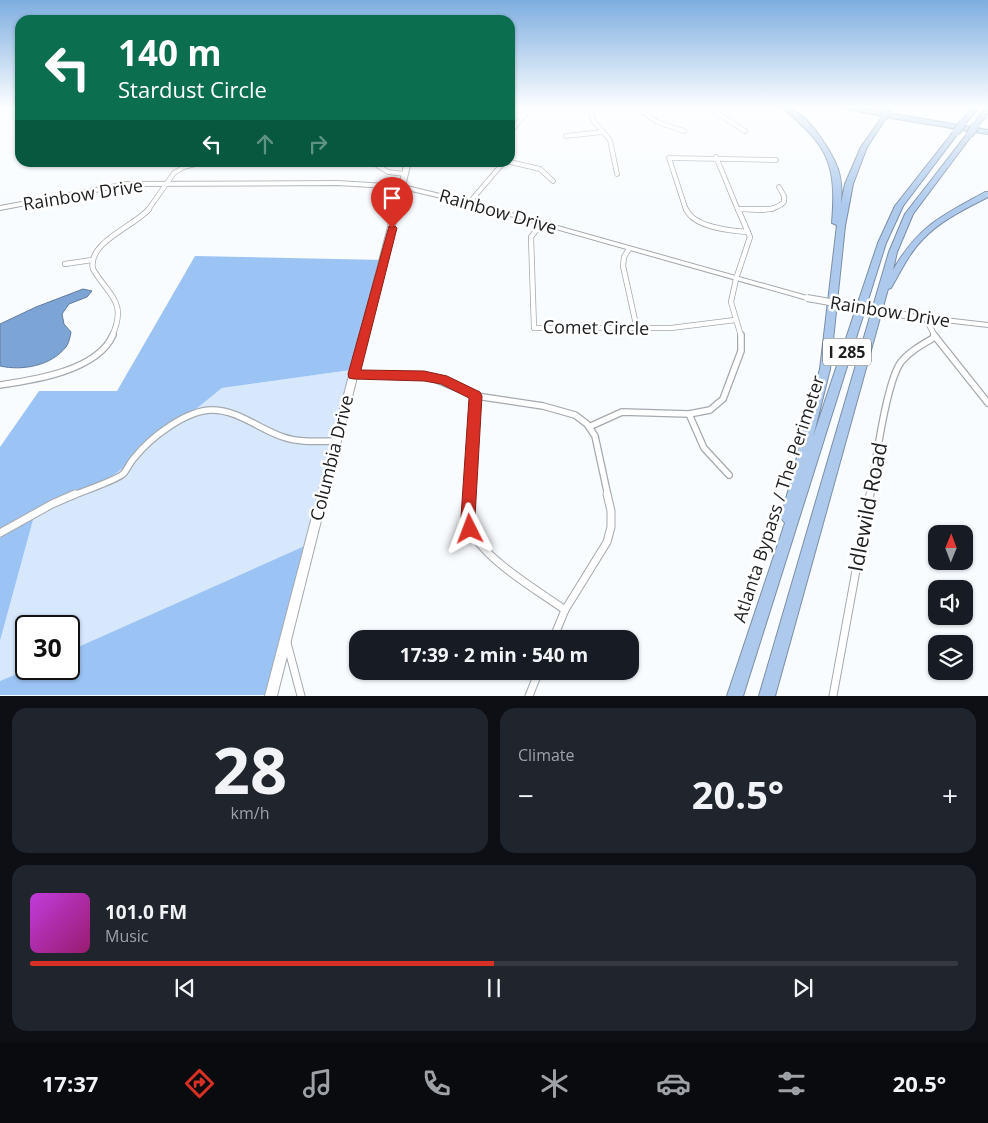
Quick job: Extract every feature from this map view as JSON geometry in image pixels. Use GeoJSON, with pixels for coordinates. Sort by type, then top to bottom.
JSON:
{"type":"FeatureCollection","features":[{"type":"Feature","properties":{"kind":"highway"},"geometry":{"type":"LineString","coordinates":[[819,140],[837,180],[834,286]]}},
{"type":"Feature","properties":{"kind":"highway"},"geometry":{"type":"LineString","coordinates":[[770,587],[825,368],[834,286],[849,184],[868,140]]}},
{"type":"Feature","properties":{"kind":"highway","name":"Atlanta Bypass / The Perimeter"},"geometry":{"type":"LineString","coordinates":[[735,696],[882,243],[900,206],[950,140]]}},
{"type":"Feature","properties":{"kind":"highway","name":"I 285"},"geometry":{"type":"LineString","coordinates":[[767,696],[893,252],[909,214],[964,140]]}},
{"type":"Feature","properties":{"kind":"highway"},"geometry":{"type":"LineString","coordinates":[[882,295],[908,251],[920,236],[947,216],[988,194]]}},
{"type":"Feature","properties":{"kind":"main road","name":"Columbia Drive"},"geometry":{"type":"LineString","coordinates":[[271,696],[407,167]]}},
{"type":"Feature","properties":{"kind":"street"},"geometry":{"type":"LineString","coordinates":[[610,140],[617,174]]}},
{"type":"Feature","properties":{"kind":"street"},"geometry":{"type":"LineString","coordinates":[[591,426],[622,412],[689,414],[710,410],[723,399],[741,351],[741,336],[734,320],[731,302],[736,279],[750,237],[740,209],[716,157]]}},
{"type":"Feature","properties":{"kind":"street"},"geometry":{"type":"LineString","coordinates":[[748,232],[733,231],[709,225],[693,218],[687,212],[669,158],[716,157],[776,160]]}},
{"type":"Feature","properties":{"kind":"street"},"geometry":{"type":"LineString","coordinates":[[515,163],[540,169],[550,174],[554,181]]}},
{"type":"Feature","properties":{"kind":"street"},"geometry":{"type":"LineString","coordinates":[[0,386],[39,377],[84,363],[105,348],[118,327],[117,305],[112,293],[96,275],[92,267],[92,260],[103,244],[146,213],[165,183],[175,172],[189,167]]}},
{"type":"Feature","properties":{"kind":"street"},"geometry":{"type":"LineString","coordinates":[[380,167],[388,172],[405,174]]}},
{"type":"Feature","properties":{"kind":"street"},"geometry":{"type":"LineString","coordinates":[[469,203],[500,167]]}},
{"type":"Feature","properties":{"kind":"street","name":"Rainbow Drive"},"geometry":{"type":"LineString","coordinates":[[0,208],[114,186],[165,183],[338,184],[403,187],[469,203],[807,298],[926,319],[988,325]]}},
{"type":"Feature","properties":{"kind":"street"},"geometry":{"type":"LineString","coordinates":[[740,209],[774,209],[781,206],[785,196],[780,187]]}},
{"type":"Feature","properties":{"kind":"street","name":"Comet Circle"},"geometry":{"type":"LineString","coordinates":[[542,224],[531,237],[534,328],[671,328],[734,320]]}},
{"type":"Feature","properties":{"kind":"street"},"geometry":{"type":"LineString","coordinates":[[629,249],[624,257],[623,266],[637,329]]}},
{"type":"Feature","properties":{"kind":"street"},"geometry":{"type":"LineString","coordinates":[[65,264],[92,260]]}},
{"type":"Feature","properties":{"kind":"street"},"geometry":{"type":"LineString","coordinates":[[926,319],[936,337],[988,403]]}},
{"type":"Feature","properties":{"kind":"street","name":"Idlewild Road"},"geometry":{"type":"LineString","coordinates":[[833,696],[882,428],[894,381],[900,364],[918,346],[936,337]]}},
{"type":"Feature","properties":{"kind":"street"},"geometry":{"type":"LineString","coordinates":[[354,374],[424,376],[443,380],[476,396],[563,410],[591,426],[595,436],[611,511],[611,527],[607,542],[565,610],[557,630]]}},
{"type":"Feature","properties":{"kind":"street"},"geometry":{"type":"LineString","coordinates":[[476,396],[468,517],[470,529],[490,556],[565,610]]}},
{"type":"Feature","properties":{"kind":"street"},"geometry":{"type":"LineString","coordinates":[[0,532],[52,504],[124,474],[130,461],[142,448],[178,422],[206,410],[213,409],[233,413],[284,438],[305,441],[336,441]]}},
{"type":"Feature","properties":{"kind":"street"},"geometry":{"type":"LineString","coordinates":[[689,414],[701,446],[714,463],[729,476]]}},
{"type":"Feature","properties":{"kind":"street"},"geometry":{"type":"LineString","coordinates":[[286,639],[301,696]]}},
{"type":"Feature","properties":{"kind":"street"},"geometry":{"type":"LineString","coordinates":[[529,696],[536,680]]}},
{"type":"Feature","properties":{"kind":"shaded area"},"geometry":{"type":"Polygon","coordinates":[[[195,256],[383,260],[351,370],[222,388],[98,488],[36,509],[0,641],[0,447],[39,391],[117,391],[195,256]]]}},
{"type":"Feature","properties":{"kind":"shaded area"},"geometry":{"type":"Polygon","coordinates":[[[83,289],[92,291],[87,297],[69,304],[62,314],[64,324],[71,332],[67,345],[60,353],[36,366],[17,368],[0,366],[0,324],[36,307],[83,289]]]}},
{"type":"Feature","properties":{"kind":"shaded area"},"geometry":{"type":"Polygon","coordinates":[[[351,370],[309,544],[80,646],[80,615],[15,615],[15,675],[0,681],[0,641],[36,509],[98,488],[222,388],[351,370]]]}},
{"type":"Feature","properties":{"kind":"shaded area"},"geometry":{"type":"Polygon","coordinates":[[[309,544],[270,695],[0,695],[0,681],[15,675],[15,680],[80,680],[80,646],[309,544]]]}},
{"type":"Feature","properties":{"kind":"route"},"geometry":{"type":"LineString","coordinates":[[392,228],[354,374],[424,376],[443,380],[476,396],[468,517],[470,529]]}}]}
